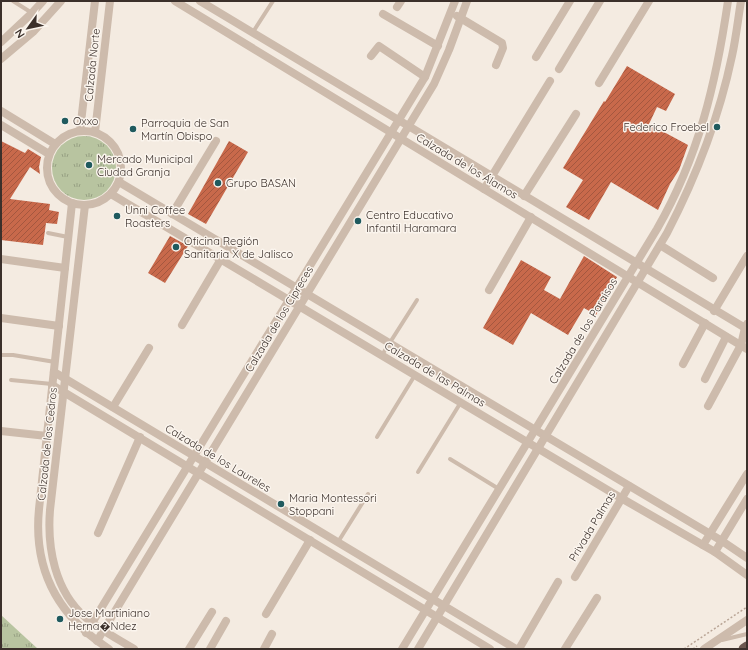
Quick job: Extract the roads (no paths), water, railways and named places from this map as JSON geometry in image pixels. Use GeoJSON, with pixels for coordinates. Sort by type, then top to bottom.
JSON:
{"type":"FeatureCollection","features":[{"type":"Feature","properties":{"kind":"street"},"geometry":{"type":"LineString","coordinates":[[1,42],[43,1]]}},
{"type":"Feature","properties":{"kind":"street"},"geometry":{"type":"LineString","coordinates":[[1,59],[33,32],[61,1]]}},
{"type":"Feature","properties":{"kind":"street","name":"Calzada Norte"},"geometry":{"type":"LineString","coordinates":[[80,131],[95,1]]}},
{"type":"Feature","properties":{"kind":"street","name":"Calzada Norte"},"geometry":{"type":"LineString","coordinates":[[95,132],[110,1]]}},
{"type":"Feature","properties":{"kind":"street","name":"Calzada de los Álamos"},"geometry":{"type":"LineString","coordinates":[[175,1],[744,347]]}},
{"type":"Feature","properties":{"kind":"street","name":"Calzada de los Álamos"},"geometry":{"type":"LineString","coordinates":[[200,1],[714,311],[746,327]]}},
{"type":"Feature","properties":{"kind":"street","name":"Calzada de los Cipreces"},"geometry":{"type":"LineString","coordinates":[[86,634],[425,77],[455,1]]}},
{"type":"Feature","properties":{"kind":"street","name":"Calzada de los Cipreces"},"geometry":{"type":"LineString","coordinates":[[103,646],[104,630],[434,84],[449,50],[467,1]]}},
{"type":"Feature","properties":{"kind":"street"},"geometry":{"type":"LineString","coordinates":[[536,57],[570,1]]}},
{"type":"Feature","properties":{"kind":"street"},"geometry":{"type":"LineString","coordinates":[[559,69],[600,1]]}},
{"type":"Feature","properties":{"kind":"street"},"geometry":{"type":"LineString","coordinates":[[599,83],[649,1]]}},
{"type":"Feature","properties":{"kind":"street","name":"Calzada de los Paraisos"},"geometry":{"type":"LineString","coordinates":[[402,649],[636,264],[675,195],[701,131],[714,82],[728,1]]}},
{"type":"Feature","properties":{"kind":"street","name":"Calzada de los Paraisos"},"geometry":{"type":"LineString","coordinates":[[418,649],[638,283],[685,199],[714,124],[729,68],[741,1]]}},
{"type":"Feature","properties":{"kind":"street"},"geometry":{"type":"LineString","coordinates":[[451,13],[502,43],[503,48],[496,65]]}},
{"type":"Feature","properties":{"kind":"street"},"geometry":{"type":"LineString","coordinates":[[383,14],[438,46]]}},
{"type":"Feature","properties":{"kind":"street"},"geometry":{"type":"LineString","coordinates":[[256,51],[262,38]]}},
{"type":"Feature","properties":{"kind":"street"},"geometry":{"type":"LineString","coordinates":[[371,56],[379,46],[425,77]]}},
{"type":"Feature","properties":{"kind":"street"},"geometry":{"type":"LineString","coordinates":[[484,189],[550,81]]}},
{"type":"Feature","properties":{"kind":"street"},"geometry":{"type":"LineString","coordinates":[[1,111],[55,144]]}},
{"type":"Feature","properties":{"kind":"street"},"geometry":{"type":"LineString","coordinates":[[524,196],[576,114]]}},
{"type":"Feature","properties":{"kind":"street"},"geometry":{"type":"LineString","coordinates":[[1,125],[49,154]]}},
{"type":"Feature","properties":{"kind":"street"},"geometry":{"type":"LineString","coordinates":[[80,131],[95,132],[110,141],[118,152],[121,165],[121,174],[111,194],[96,203],[85,205],[72,203],[59,196],[50,184],[47,169],[49,154],[55,144],[66,135],[80,131]]}},
{"type":"Feature","properties":{"kind":"street"},"geometry":{"type":"LineString","coordinates":[[172,214],[216,141]]}},
{"type":"Feature","properties":{"kind":"street"},"geometry":{"type":"LineString","coordinates":[[693,152],[703,155]]}},
{"type":"Feature","properties":{"kind":"street","name":"Calzada de las Palmas"},"geometry":{"type":"LineString","coordinates":[[118,182],[722,541],[747,558]]}},
{"type":"Feature","properties":{"kind":"street","name":"Calzada de las Palmas"},"geometry":{"type":"LineString","coordinates":[[111,194],[621,498],[715,552],[747,574]]}},
{"type":"Feature","properties":{"kind":"street"},"geometry":{"type":"LineString","coordinates":[[675,195],[685,199]]}},
{"type":"Feature","properties":{"kind":"street","name":"Calzada de los Cedros"},"geometry":{"type":"LineString","coordinates":[[72,203],[37,527],[38,547],[42,563],[54,592],[68,614],[86,634],[103,646]]}},
{"type":"Feature","properties":{"kind":"street","name":"Calzada de los Cedros"},"geometry":{"type":"LineString","coordinates":[[85,205],[49,527],[50,545],[63,588],[77,608],[93,623],[134,649]]}},
{"type":"Feature","properties":{"kind":"street"},"geometry":{"type":"LineString","coordinates":[[489,290],[531,217]]}},
{"type":"Feature","properties":{"kind":"street"},"geometry":{"type":"LineString","coordinates":[[660,245],[713,278]]}},
{"type":"Feature","properties":{"kind":"street"},"geometry":{"type":"LineString","coordinates":[[714,311],[747,256]]}},
{"type":"Feature","properties":{"kind":"street"},"geometry":{"type":"LineString","coordinates":[[1,259],[65,268]]}},
{"type":"Feature","properties":{"kind":"street"},"geometry":{"type":"LineString","coordinates":[[182,325],[221,259]]}},
{"type":"Feature","properties":{"kind":"street"},"geometry":{"type":"LineString","coordinates":[[1,318],[59,326]]}},
{"type":"Feature","properties":{"kind":"street"},"geometry":{"type":"LineString","coordinates":[[683,364],[705,323]]}},
{"type":"Feature","properties":{"kind":"street"},"geometry":{"type":"LineString","coordinates":[[708,406],[744,347],[746,327]]}},
{"type":"Feature","properties":{"kind":"street"},"geometry":{"type":"LineString","coordinates":[[705,379],[726,337]]}},
{"type":"Feature","properties":{"kind":"street"},"geometry":{"type":"LineString","coordinates":[[113,407],[149,348]]}},
{"type":"Feature","properties":{"kind":"street","name":"Calzada de los Laureles"},"geometry":{"type":"LineString","coordinates":[[54,372],[443,607],[516,649]]}},
{"type":"Feature","properties":{"kind":"street","name":"Calzada de los Laureles"},"geometry":{"type":"LineString","coordinates":[[52,384],[490,649]]}},
{"type":"Feature","properties":{"kind":"street"},"geometry":{"type":"LineString","coordinates":[[126,429],[132,418]]}},
{"type":"Feature","properties":{"kind":"street"},"geometry":{"type":"LineString","coordinates":[[48,424],[60,424]]}},
{"type":"Feature","properties":{"kind":"street"},"geometry":{"type":"LineString","coordinates":[[1,431],[47,436]]}},
{"type":"Feature","properties":{"kind":"street"},"geometry":{"type":"LineString","coordinates":[[98,534],[140,438]]}},
{"type":"Feature","properties":{"kind":"street"},"geometry":{"type":"LineString","coordinates":[[703,545],[747,474]]}},
{"type":"Feature","properties":{"kind":"street","name":"Privada Palmas"},"geometry":{"type":"LineString","coordinates":[[575,577],[628,486]]}},
{"type":"Feature","properties":{"kind":"street"},"geometry":{"type":"LineString","coordinates":[[715,552],[747,499]]}},
{"type":"Feature","properties":{"kind":"street"},"geometry":{"type":"LineString","coordinates":[[266,614],[310,540]]}},
{"type":"Feature","properties":{"kind":"street"},"geometry":{"type":"LineString","coordinates":[[346,563],[352,552]]}},
{"type":"Feature","properties":{"kind":"street"},"geometry":{"type":"LineString","coordinates":[[519,649],[558,582]]}},
{"type":"Feature","properties":{"kind":"street"},"geometry":{"type":"LineString","coordinates":[[565,649],[596,598]]}},
{"type":"Feature","properties":{"kind":"street"},"geometry":{"type":"LineString","coordinates":[[189,649],[212,612]]}},
{"type":"Feature","properties":{"kind":"street"},"geometry":{"type":"LineString","coordinates":[[704,649],[747,620]]}},
{"type":"Feature","properties":{"kind":"street"},"geometry":{"type":"LineString","coordinates":[[210,649],[226,621]]}},
{"type":"Feature","properties":{"kind":"street"},"geometry":{"type":"LineString","coordinates":[[264,649],[272,634]]}},
{"type":"Feature","properties":{"kind":"lane"},"geometry":{"type":"LineString","coordinates":[[252,33],[273,1]]}},
{"type":"Feature","properties":{"kind":"lane"},"geometry":{"type":"LineString","coordinates":[[16,2],[32,13]]}},
{"type":"Feature","properties":{"kind":"lane"},"geometry":{"type":"LineString","coordinates":[[48,233],[69,237]]}},
{"type":"Feature","properties":{"kind":"lane"},"geometry":{"type":"LineString","coordinates":[[382,355],[388,343],[418,300]]}},
{"type":"Feature","properties":{"kind":"lane"},"geometry":{"type":"LineString","coordinates":[[1,355],[13,355],[55,362]]}},
{"type":"Feature","properties":{"kind":"lane"},"geometry":{"type":"LineString","coordinates":[[378,437],[415,375]]}},
{"type":"Feature","properties":{"kind":"lane"},"geometry":{"type":"LineString","coordinates":[[11,380],[52,384]]}},
{"type":"Feature","properties":{"kind":"lane"},"geometry":{"type":"LineString","coordinates":[[418,472],[461,402]]}},
{"type":"Feature","properties":{"kind":"lane"},"geometry":{"type":"LineString","coordinates":[[450,459],[499,489]]}},
{"type":"Feature","properties":{"kind":"lane"},"geometry":{"type":"LineString","coordinates":[[338,543],[368,494]]}},
{"type":"Feature","properties":{"kind":"lane"},"geometry":{"type":"LineString","coordinates":[[715,642],[747,634]]}},
{"type":"Feature","properties":{"kind":"place","name":"Oxxo"},"geometry":{"type":"Point","coordinates":[65,121]}},
{"type":"Feature","properties":{"kind":"place","name":"Federico Froebel"},"geometry":{"type":"Point","coordinates":[717,127]}},
{"type":"Feature","properties":{"kind":"place","name":"Parroquia de San Martín Obispo"},"geometry":{"type":"Point","coordinates":[133,129]}},
{"type":"Feature","properties":{"kind":"place","name":"Mercado Municipal Ciudad Granja"},"geometry":{"type":"Point","coordinates":[89,165]}},
{"type":"Feature","properties":{"kind":"place","name":"Grupo BASAN"},"geometry":{"type":"Point","coordinates":[218,183]}},
{"type":"Feature","properties":{"kind":"place","name":"Unni Coffee Roasters"},"geometry":{"type":"Point","coordinates":[117,216]}},
{"type":"Feature","properties":{"kind":"place","name":"Centro Educativo Infantil Haramara"},"geometry":{"type":"Point","coordinates":[358,221]}},
{"type":"Feature","properties":{"kind":"place","name":"Oficina Región Sanitaria X de Jalisco"},"geometry":{"type":"Point","coordinates":[176,247]}},
{"type":"Feature","properties":{"kind":"place","name":"Maria Montessori Stoppani"},"geometry":{"type":"Point","coordinates":[281,504]}},
{"type":"Feature","properties":{"kind":"place","name":"Jose Martiniano Herna�Ndez"},"geometry":{"type":"Point","coordinates":[60,619]}}]}
